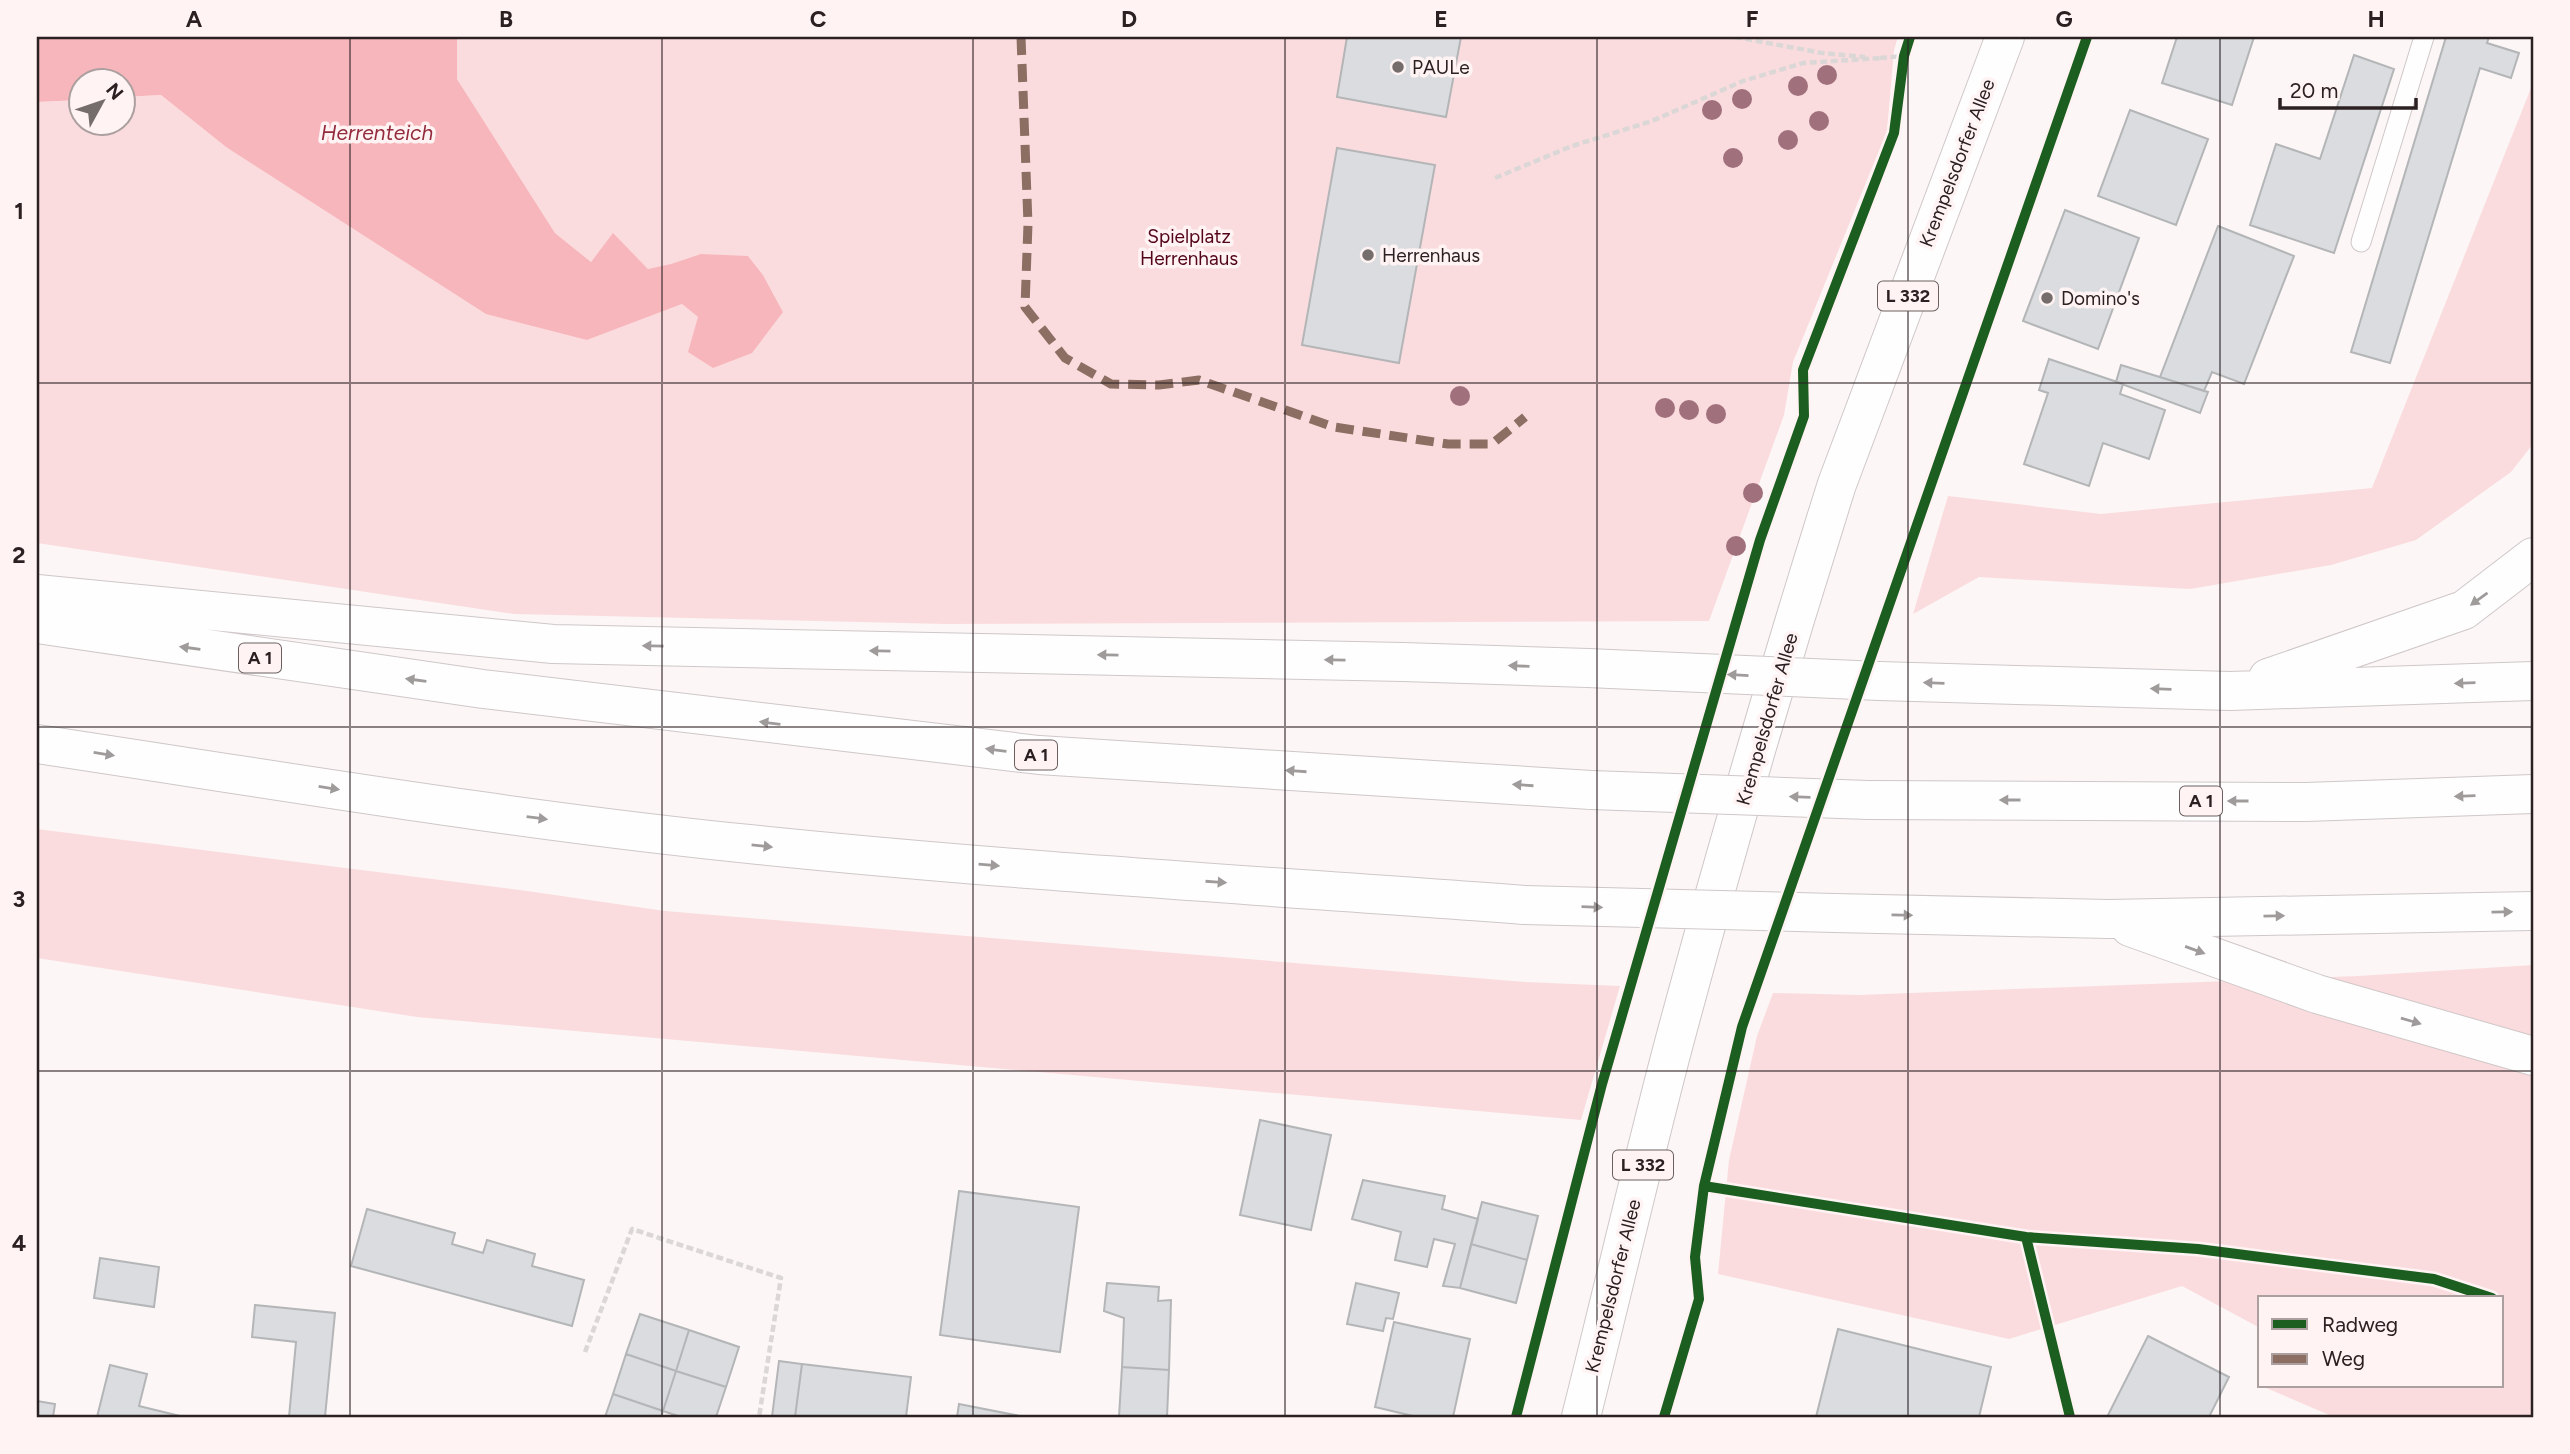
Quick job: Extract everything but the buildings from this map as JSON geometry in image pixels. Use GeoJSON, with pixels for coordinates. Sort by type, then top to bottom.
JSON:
{"type":"FeatureCollection","features":[{"type":"Feature","properties":{"kind":"main road","name":"Krempelsdorfer Allee"},"geometry":{"type":"LineString","coordinates":[[1581,1417],[1648,1142],[1691,982],[1814,556],[1837,484],[2005,37]]}},
{"type":"Feature","properties":{"kind":"main road"},"geometry":{"type":"LineString","coordinates":[[2230,691],[2464,610],[2533,557]]}},
{"type":"Feature","properties":{"kind":"main road"},"geometry":{"type":"LineString","coordinates":[[37,594],[553,644],[1389,661],[1880,681],[2230,691],[2533,681]]}},
{"type":"Feature","properties":{"kind":"main road","name":"A 1"},"geometry":{"type":"LineString","coordinates":[[37,624],[483,690],[1039,755],[1591,790],[1868,800],[2306,802],[2533,793]]}},
{"type":"Feature","properties":{"kind":"main road"},"geometry":{"type":"LineString","coordinates":[[37,744],[469,810],[757,845],[1044,870],[1524,905],[2108,919],[2533,911]]}},
{"type":"Feature","properties":{"kind":"main road"},"geometry":{"type":"LineString","coordinates":[[2108,919],[2317,994],[2533,1056]]}},
{"type":"Feature","properties":{"kind":"lane"},"geometry":{"type":"LineString","coordinates":[[2361,242],[2424,37]]}},
{"type":"Feature","properties":{"kind":"path"},"geometry":{"type":"LineString","coordinates":[[1735,37],[1822,53],[1882,58]]}},
{"type":"Feature","properties":{"kind":"path"},"geometry":{"type":"LineString","coordinates":[[1495,178],[1572,146],[1652,121],[1743,81],[1803,63],[1882,58],[1905,51],[1902,68]]}},
{"type":"Feature","properties":{"kind":"path"},"geometry":{"type":"LineString","coordinates":[[585,1352],[632,1229],[781,1278],[759,1417]]}},
{"type":"Feature","properties":{"kind":"green space","name":"Spielplatz Herrenhaus"},"geometry":{"type":"Polygon","coordinates":[[[457,37],[1898,37],[1894,50],[1887,131],[1793,362],[1784,415],[1709,621],[945,624],[514,614],[37,543],[37,102],[66,101],[66,136],[136,136],[136,96],[161,95],[226,147],[587,340],[682,304],[698,317],[783,312],[763,275],[748,256],[648,269],[613,234],[591,262],[555,233],[457,79],[457,37]]]}},
{"type":"Feature","properties":{"kind":"green space"},"geometry":{"type":"Polygon","coordinates":[[[2533,83],[2533,444],[2511,472],[2416,540],[2331,565],[2190,589],[1979,577],[1913,614],[1948,496],[2101,514],[2372,488],[2533,83]]]}},
{"type":"Feature","properties":{"kind":"green space"},"geometry":{"type":"Polygon","coordinates":[[[37,829],[665,911],[1525,982],[1620,986],[1581,1120],[417,1017],[37,958],[37,829]]]}},
{"type":"Feature","properties":{"kind":"green space"},"geometry":{"type":"Polygon","coordinates":[[[2533,965],[2533,1417],[2334,1417],[2266,1388],[2504,1388],[2504,1296],[2258,1296],[2258,1327],[2182,1286],[2009,1339],[1718,1274],[1729,1160],[1757,1036],[1773,993],[1859,995],[2358,976],[2533,965]]]}},
{"type":"Feature","properties":{"kind":"water","name":"Herrenteich"},"geometry":{"type":"Polygon","coordinates":[[[37,37],[457,37],[457,79],[555,233],[591,262],[613,233],[648,269],[701,254],[748,256],[763,275],[783,312],[752,353],[713,368],[688,352],[698,317],[682,304],[587,340],[486,314],[226,147],[161,95],[136,96],[136,66],[66,66],[66,101],[37,102],[37,37]]]}},
{"type":"Feature","properties":{"kind":"marked path"},"geometry":{"type":"LineString","coordinates":[[1021,37],[1028,224],[1025,307],[1065,358],[1111,384],[1159,385],[1199,380],[1334,427],[1448,444],[1492,444],[1525,417]]}},
{"type":"Feature","properties":{"kind":"cycle path"},"geometry":{"type":"LineString","coordinates":[[1516,1417],[1602,1084],[1760,540],[1804,416],[1803,370],[1894,133],[1904,56],[1910,37]]}},
{"type":"Feature","properties":{"kind":"cycle path"},"geometry":{"type":"LineString","coordinates":[[1664,1417],[1699,1299],[1695,1257],[1704,1186],[1742,1027],[2087,37]]}},
{"type":"Feature","properties":{"kind":"cycle path"},"geometry":{"type":"LineString","coordinates":[[1704,1186],[2026,1237],[2198,1249],[2434,1279],[2486,1296]]}},
{"type":"Feature","properties":{"kind":"cycle path"},"geometry":{"type":"LineString","coordinates":[[2026,1237],[2070,1417]]}},
{"type":"Feature","properties":{"kind":"place","name":"PAULe"},"geometry":{"type":"Point","coordinates":[1398,67]}},
{"type":"Feature","properties":{"kind":"place","name":"Herrenhaus"},"geometry":{"type":"Point","coordinates":[1368,255]}},
{"type":"Feature","properties":{"kind":"place","name":"Domino's"},"geometry":{"type":"Point","coordinates":[2047,298]}}]}
